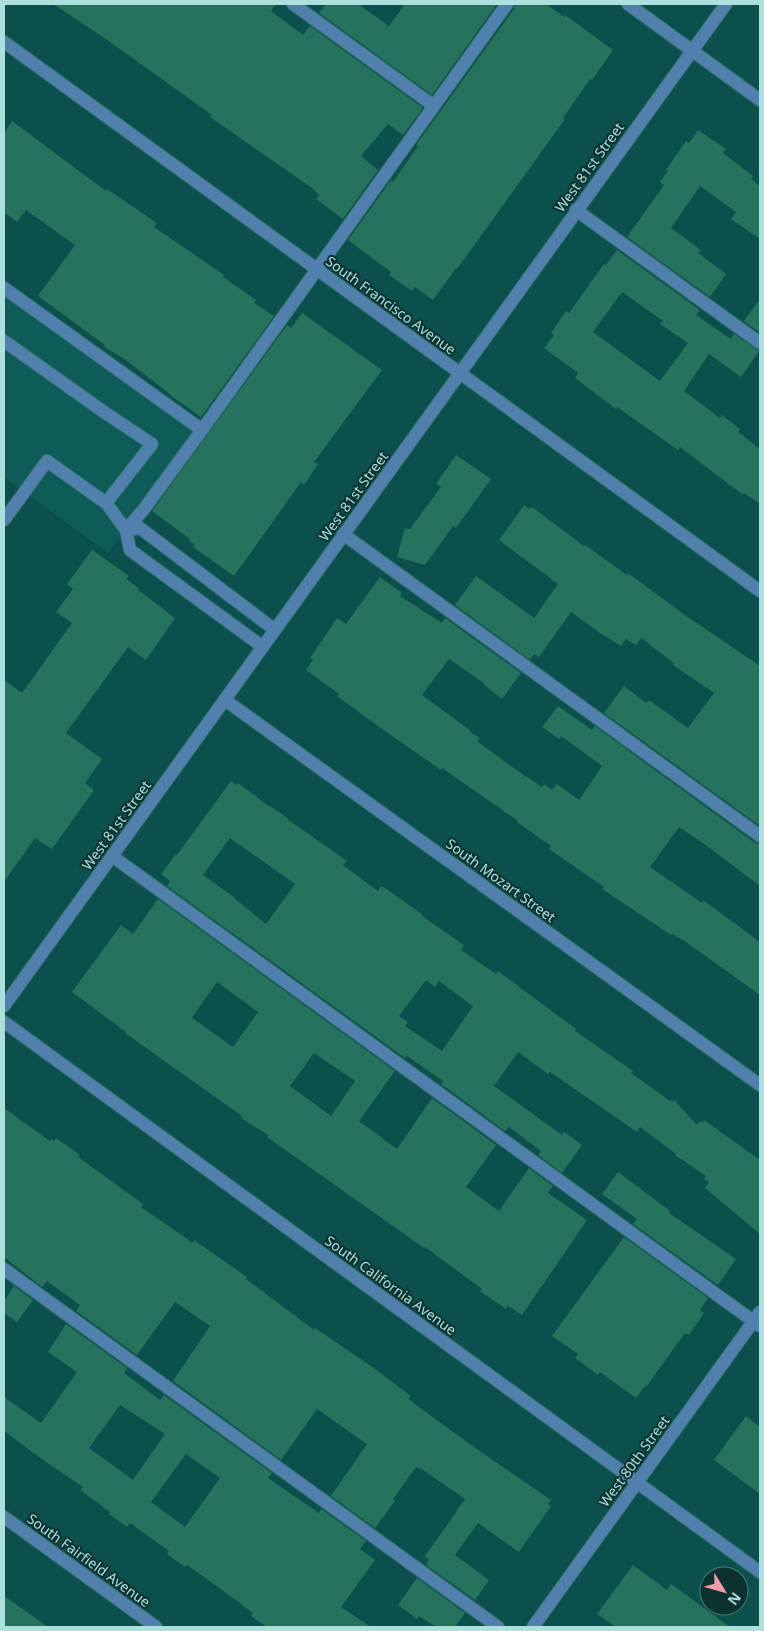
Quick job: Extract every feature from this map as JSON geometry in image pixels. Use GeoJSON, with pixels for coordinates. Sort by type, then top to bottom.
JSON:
{"type":"FeatureCollection","features":[{"type":"Feature","properties":{"kind":"street"},"geometry":{"type":"LineString","coordinates":[[293,4],[434,106]]}},
{"type":"Feature","properties":{"kind":"street"},"geometry":{"type":"LineString","coordinates":[[126,530],[144,509],[202,430],[507,4]]}},
{"type":"Feature","properties":{"kind":"street"},"geometry":{"type":"LineString","coordinates":[[628,4],[760,100]]}},
{"type":"Feature","properties":{"kind":"street","name":"West 81st Street"},"geometry":{"type":"LineString","coordinates":[[4,1006],[726,4]]}},
{"type":"Feature","properties":{"kind":"street","name":"South Francisco Avenue"},"geometry":{"type":"LineString","coordinates":[[4,42],[760,591]]}},
{"type":"Feature","properties":{"kind":"street"},"geometry":{"type":"LineString","coordinates":[[576,210],[760,343]]}},
{"type":"Feature","properties":{"kind":"street"},"geometry":{"type":"LineString","coordinates":[[4,288],[202,430]]}},
{"type":"Feature","properties":{"kind":"street"},"geometry":{"type":"LineString","coordinates":[[4,341],[152,444],[106,503]]}},
{"type":"Feature","properties":{"kind":"street"},"geometry":{"type":"LineString","coordinates":[[4,520],[47,461],[106,503],[126,530],[130,550],[262,648]]}},
{"type":"Feature","properties":{"kind":"street"},"geometry":{"type":"LineString","coordinates":[[126,530],[140,528],[275,630]]}},
{"type":"Feature","properties":{"kind":"street"},"geometry":{"type":"LineString","coordinates":[[344,534],[760,836]]}},
{"type":"Feature","properties":{"kind":"street","name":"South Mozart Street"},"geometry":{"type":"LineString","coordinates":[[225,700],[760,1085]]}},
{"type":"Feature","properties":{"kind":"street"},"geometry":{"type":"LineString","coordinates":[[112,856],[758,1319]]}},
{"type":"Feature","properties":{"kind":"street","name":"South California Avenue"},"geometry":{"type":"LineString","coordinates":[[4,1022],[760,1572]]}},
{"type":"Feature","properties":{"kind":"street"},"geometry":{"type":"LineString","coordinates":[[4,1269],[498,1627]]}},
{"type":"Feature","properties":{"kind":"street","name":"West 80th Street"},"geometry":{"type":"LineString","coordinates":[[533,1627],[758,1319]]}},
{"type":"Feature","properties":{"kind":"street","name":"South Fairfield Avenue"},"geometry":{"type":"LineString","coordinates":[[4,1517],[156,1627]]}},
{"type":"Feature","properties":{"kind":"shaded area"},"geometry":{"type":"Polygon","coordinates":[[[4,288],[202,430],[108,553],[4,477],[4,288]]]}},
{"type":"Feature","properties":{"kind":"building"},"geometry":{"type":"Polygon","coordinates":[[[53,4],[276,4],[271,11],[303,35],[310,26],[423,108],[403,135],[388,124],[361,156],[378,170],[343,219],[316,199],[319,195],[312,188],[210,117],[212,115],[103,37],[53,4]]]}},
{"type":"Feature","properties":{"kind":"building"},"geometry":{"type":"Polygon","coordinates":[[[326,4],[358,4],[389,26],[405,4],[497,4],[432,95],[319,13],[326,4]]]}},
{"type":"Feature","properties":{"kind":"building"},"geometry":{"type":"Polygon","coordinates":[[[515,4],[546,4],[564,17],[565,15],[613,50],[592,80],[590,79],[563,118],[565,119],[433,300],[415,287],[412,291],[389,275],[391,272],[348,240],[391,180],[393,182],[418,146],[416,145],[514,9],[515,4]]]}},
{"type":"Feature","properties":{"kind":"building"},"geometry":{"type":"Polygon","coordinates":[[[12,121],[106,191],[107,189],[157,223],[154,227],[224,275],[223,277],[256,300],[254,303],[274,316],[201,417],[123,358],[104,347],[105,345],[38,296],[75,245],[26,210],[17,222],[4,212],[4,134],[12,121]]]}},
{"type":"Feature","properties":{"kind":"building"},"geometry":{"type":"Polygon","coordinates":[[[698,130],[726,149],[723,153],[753,176],[751,179],[760,186],[760,239],[731,219],[736,212],[700,186],[671,228],[701,250],[698,253],[726,274],[710,297],[627,237],[664,185],[660,182],[668,171],[666,170],[686,141],[689,143],[698,130]]]}},
{"type":"Feature","properties":{"kind":"building"},"geometry":{"type":"Polygon","coordinates":[[[617,250],[700,310],[696,315],[731,339],[734,334],[759,351],[741,377],[709,354],[684,391],[720,418],[722,415],[740,429],[738,432],[760,449],[760,504],[744,493],[743,495],[680,447],[678,450],[617,407],[616,409],[575,378],[578,373],[544,348],[554,335],[551,333],[566,311],[569,313],[604,264],[606,265],[617,250]],[[622,292],[593,332],[660,381],[688,343],[660,324],[663,321],[622,292]]]}},
{"type":"Feature","properties":{"kind":"building"},"geometry":{"type":"Polygon","coordinates":[[[760,299],[760,333],[744,321],[760,299]]]}},
{"type":"Feature","properties":{"kind":"building"},"geometry":{"type":"Polygon","coordinates":[[[302,313],[382,370],[314,462],[318,464],[304,485],[301,482],[234,576],[193,547],[195,545],[189,541],[190,539],[152,511],[287,325],[291,328],[302,313]]]}},
{"type":"Feature","properties":{"kind":"building"},"geometry":{"type":"Polygon","coordinates":[[[456,455],[491,479],[456,528],[453,526],[425,565],[397,557],[405,528],[410,529],[441,487],[436,484],[456,455]]]}},
{"type":"Feature","properties":{"kind":"building"},"geometry":{"type":"Polygon","coordinates":[[[524,505],[529,509],[532,507],[584,546],[627,575],[628,573],[685,615],[760,666],[760,826],[604,713],[624,686],[646,703],[649,700],[688,728],[714,693],[673,665],[674,663],[641,638],[636,645],[626,639],[621,646],[571,612],[539,657],[534,654],[530,660],[455,605],[476,576],[534,618],[558,584],[499,540],[524,505]]]}},
{"type":"Feature","properties":{"kind":"building"},"geometry":{"type":"Polygon","coordinates":[[[92,550],[129,576],[126,579],[175,618],[146,660],[128,647],[66,733],[102,759],[85,783],[94,790],[52,849],[35,838],[4,882],[4,680],[22,693],[72,623],[56,612],[73,589],[67,584],[92,550]]]}},
{"type":"Feature","properties":{"kind":"building"},"geometry":{"type":"Polygon","coordinates":[[[380,577],[402,593],[400,596],[442,623],[445,618],[521,673],[502,699],[484,683],[449,659],[422,695],[480,738],[477,741],[512,767],[542,787],[544,784],[552,790],[557,784],[579,800],[602,766],[561,736],[559,739],[542,727],[558,706],[592,730],[595,726],[755,843],[760,844],[760,886],[679,827],[650,867],[702,903],[703,900],[760,942],[760,995],[686,942],[671,935],[602,889],[604,887],[549,849],[551,846],[518,821],[375,724],[306,670],[313,659],[310,658],[337,618],[346,624],[380,577]]]}},
{"type":"Feature","properties":{"kind":"building"},"geometry":{"type":"Polygon","coordinates":[[[231,781],[237,785],[238,783],[347,861],[343,865],[378,891],[381,886],[385,888],[464,945],[461,950],[496,974],[498,971],[576,1029],[575,1031],[633,1071],[631,1073],[670,1101],[675,1101],[697,1125],[700,1121],[702,1123],[704,1120],[760,1160],[760,1234],[705,1188],[709,1182],[704,1179],[706,1176],[675,1155],[640,1127],[637,1132],[550,1072],[548,1074],[518,1052],[494,1086],[562,1135],[564,1132],[582,1145],[562,1173],[538,1155],[541,1151],[509,1127],[505,1131],[441,1084],[443,1081],[407,1056],[405,1058],[167,886],[170,881],[161,874],[231,781]],[[230,838],[203,875],[234,897],[266,924],[295,884],[230,838]],[[426,980],[399,1016],[408,1022],[405,1026],[442,1051],[473,1006],[439,981],[435,987],[426,980]]]}},
{"type":"Feature","properties":{"kind":"building"},"geometry":{"type":"Polygon","coordinates":[[[158,899],[395,1071],[359,1121],[397,1149],[432,1098],[496,1145],[466,1187],[499,1211],[529,1168],[553,1186],[548,1193],[587,1220],[522,1315],[508,1306],[506,1309],[480,1291],[482,1289],[425,1247],[267,1137],[268,1135],[241,1118],[242,1116],[125,1033],[72,992],[121,925],[133,934],[158,899]],[[217,982],[192,1018],[233,1047],[258,1012],[217,982]],[[314,1053],[290,1086],[331,1116],[355,1081],[314,1053]]]}},
{"type":"Feature","properties":{"kind":"building"},"geometry":{"type":"Polygon","coordinates":[[[4,1108],[50,1141],[51,1139],[54,1141],[56,1138],[80,1155],[78,1157],[143,1204],[141,1207],[193,1243],[194,1240],[247,1277],[246,1279],[314,1330],[315,1328],[371,1366],[411,1396],[408,1399],[551,1500],[548,1504],[551,1506],[519,1552],[478,1523],[455,1555],[489,1580],[475,1600],[426,1565],[429,1560],[425,1556],[465,1499],[416,1467],[393,1499],[395,1501],[375,1528],[331,1496],[367,1444],[317,1409],[281,1460],[173,1381],[210,1326],[175,1302],[137,1355],[76,1311],[80,1305],[47,1281],[42,1287],[4,1257],[4,1108]]]}},
{"type":"Feature","properties":{"kind":"building"},"geometry":{"type":"Polygon","coordinates":[[[618,1172],[670,1211],[669,1213],[736,1259],[718,1285],[633,1224],[637,1219],[602,1194],[618,1172]]]}},
{"type":"Feature","properties":{"kind":"building"},"geometry":{"type":"Polygon","coordinates":[[[624,1237],[708,1298],[700,1310],[704,1313],[689,1335],[685,1333],[636,1398],[600,1372],[598,1375],[575,1358],[578,1354],[552,1336],[624,1237]]]}},
{"type":"Feature","properties":{"kind":"building"},"geometry":{"type":"Polygon","coordinates":[[[14,1286],[33,1300],[17,1322],[4,1313],[4,1301],[14,1286]]]}},
{"type":"Feature","properties":{"kind":"building"},"geometry":{"type":"Polygon","coordinates":[[[66,1324],[127,1368],[124,1373],[160,1400],[164,1395],[272,1473],[268,1478],[319,1513],[321,1509],[366,1541],[360,1549],[375,1560],[341,1607],[371,1627],[267,1627],[251,1616],[253,1613],[187,1565],[185,1567],[167,1554],[169,1551],[130,1523],[127,1527],[109,1514],[110,1512],[80,1490],[83,1487],[4,1431],[4,1397],[41,1423],[77,1372],[48,1352],[66,1324]],[[120,1405],[89,1448],[133,1480],[165,1434],[120,1405]],[[186,1454],[151,1502],[185,1527],[220,1478],[186,1454]]]}},
{"type":"Feature","properties":{"kind":"building"},"geometry":{"type":"Polygon","coordinates":[[[746,1416],[760,1427],[760,1494],[714,1460],[746,1416]]]}},
{"type":"Feature","properties":{"kind":"building"},"geometry":{"type":"Polygon","coordinates":[[[633,1565],[667,1590],[671,1584],[699,1604],[699,1616],[715,1616],[730,1627],[616,1627],[597,1614],[633,1565]]]}},
{"type":"Feature","properties":{"kind":"building"},"geometry":{"type":"Polygon","coordinates":[[[417,1578],[465,1613],[455,1627],[436,1627],[419,1616],[417,1619],[398,1605],[417,1578]]]}},
{"type":"Feature","properties":{"kind":"building"},"geometry":{"type":"Polygon","coordinates":[[[4,1596],[27,1612],[48,1627],[4,1627],[4,1596]]]}}]}
